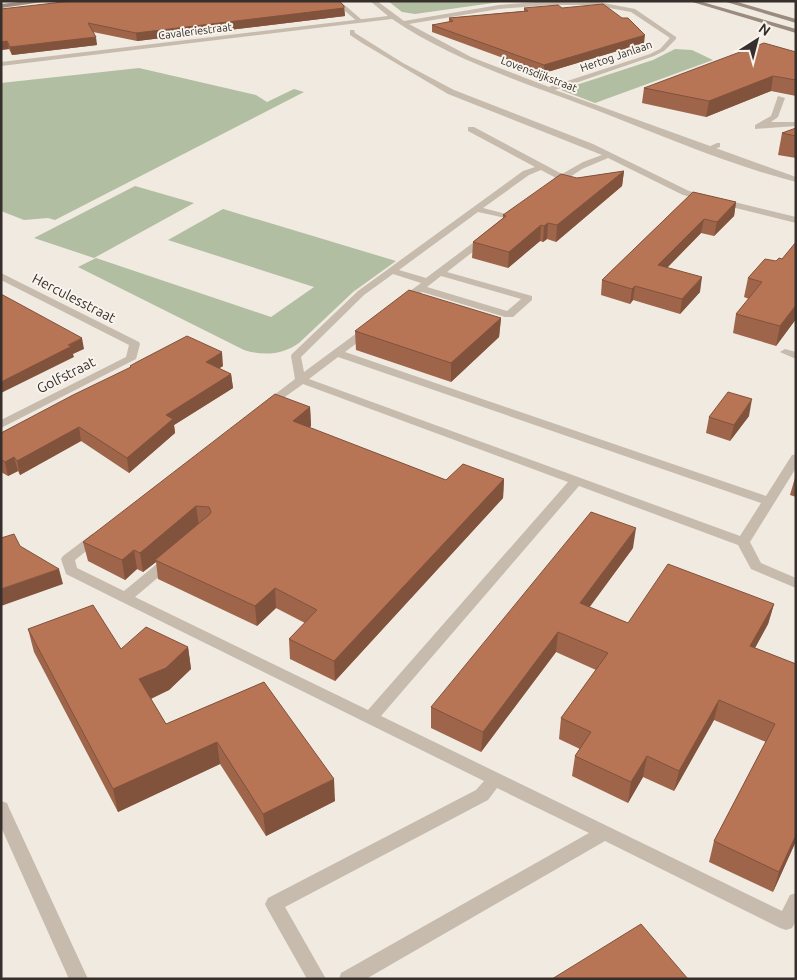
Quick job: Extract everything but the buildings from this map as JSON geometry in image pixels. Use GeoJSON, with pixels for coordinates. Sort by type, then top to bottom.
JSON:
{"type":"FeatureCollection","features":[{"type":"Feature","properties":{"kind":"main road"},"geometry":{"type":"LineString","coordinates":[[1,6],[47,1]]}},
{"type":"Feature","properties":{"kind":"main road"},"geometry":{"type":"LineString","coordinates":[[692,1],[796,31]]}},
{"type":"Feature","properties":{"kind":"main road"},"geometry":{"type":"LineString","coordinates":[[726,1],[796,21]]}},
{"type":"Feature","properties":{"kind":"street"},"geometry":{"type":"LineString","coordinates":[[336,1],[360,21]]}},
{"type":"Feature","properties":{"kind":"street","name":"Lovensdijkstraat"},"geometry":{"type":"LineString","coordinates":[[373,1],[391,17],[469,58],[548,90],[796,180]]}},
{"type":"Feature","properties":{"kind":"street","name":"Hertog Janlaan"},"geometry":{"type":"LineString","coordinates":[[404,23],[499,7],[588,3],[630,8],[674,38],[662,50],[646,58],[548,90]]}},
{"type":"Feature","properties":{"kind":"street","name":"Cavaleriestraat"},"geometry":{"type":"LineString","coordinates":[[1,64],[391,17]]}},
{"type":"Feature","properties":{"kind":"street"},"geometry":{"type":"LineString","coordinates":[[352,31],[352,34],[391,60],[453,92],[585,143],[686,194],[796,220]]}},
{"type":"Feature","properties":{"kind":"street"},"geometry":{"type":"LineString","coordinates":[[780,98],[774,117],[758,127],[773,124],[796,124]]}},
{"type":"Feature","properties":{"kind":"street"},"geometry":{"type":"LineString","coordinates":[[471,129],[562,178]]}},
{"type":"Feature","properties":{"kind":"street"},"geometry":{"type":"LineString","coordinates":[[708,149],[717,145]]}},
{"type":"Feature","properties":{"kind":"street"},"geometry":{"type":"LineString","coordinates":[[540,195],[573,169],[591,160],[608,155]]}},
{"type":"Feature","properties":{"kind":"street"},"geometry":{"type":"LineString","coordinates":[[300,380],[296,356],[361,293],[526,173],[541,167]]}},
{"type":"Feature","properties":{"kind":"street"},"geometry":{"type":"LineString","coordinates":[[254,416],[515,215],[477,209]]}},
{"type":"Feature","properties":{"kind":"street"},"geometry":{"type":"LineString","coordinates":[[392,271],[424,285],[509,315],[528,298],[440,272]]}},
{"type":"Feature","properties":{"kind":"street","name":"Herculesstraat"},"geometry":{"type":"LineString","coordinates":[[1,276],[135,344]]}},
{"type":"Feature","properties":{"kind":"street","name":"Golfstraat"},"geometry":{"type":"LineString","coordinates":[[1,425],[131,359],[135,344]]}},
{"type":"Feature","properties":{"kind":"street"},"geometry":{"type":"LineString","coordinates":[[784,352],[796,356]]}},
{"type":"Feature","properties":{"kind":"street"},"geometry":{"type":"LineString","coordinates":[[337,353],[769,500]]}},
{"type":"Feature","properties":{"kind":"street"},"geometry":{"type":"LineString","coordinates":[[300,380],[743,542],[756,566],[796,583]]}},
{"type":"Feature","properties":{"kind":"street"},"geometry":{"type":"LineString","coordinates":[[743,542],[796,458]]}},
{"type":"Feature","properties":{"kind":"street"},"geometry":{"type":"LineString","coordinates":[[370,718],[577,480]]}},
{"type":"Feature","properties":{"kind":"street"},"geometry":{"type":"LineString","coordinates":[[107,529],[68,559],[70,572],[786,922],[796,901]]}},
{"type":"Feature","properties":{"kind":"street"},"geometry":{"type":"LineString","coordinates":[[124,598],[183,549]]}},
{"type":"Feature","properties":{"kind":"street"},"geometry":{"type":"LineString","coordinates":[[317,979],[274,904],[482,795],[495,779]]}},
{"type":"Feature","properties":{"kind":"street"},"geometry":{"type":"LineString","coordinates":[[1,808],[79,979]]}},
{"type":"Feature","properties":{"kind":"street"},"geometry":{"type":"LineString","coordinates":[[348,979],[605,833]]}},
{"type":"Feature","properties":{"kind":"green space"},"geometry":{"type":"Polygon","coordinates":[[[388,1],[527,1],[500,2],[415,14],[402,12],[388,1]]]}},
{"type":"Feature","properties":{"kind":"green space"},"geometry":{"type":"Polygon","coordinates":[[[675,49],[692,50],[713,60],[595,103],[561,90],[653,60],[675,49]]]}},
{"type":"Feature","properties":{"kind":"green space"},"geometry":{"type":"Polygon","coordinates":[[[139,68],[256,95],[267,102],[294,89],[304,92],[55,220],[48,218],[24,220],[1,211],[1,83],[139,68]]]}},
{"type":"Feature","properties":{"kind":"green space"},"geometry":{"type":"Polygon","coordinates":[[[135,186],[194,203],[94,258],[34,238],[135,186]]]}},
{"type":"Feature","properties":{"kind":"green space"},"geometry":{"type":"Polygon","coordinates":[[[223,209],[396,261],[353,292],[299,343],[286,350],[265,354],[244,350],[78,267],[96,258],[271,317],[314,287],[168,240],[223,209]]]}}]}
